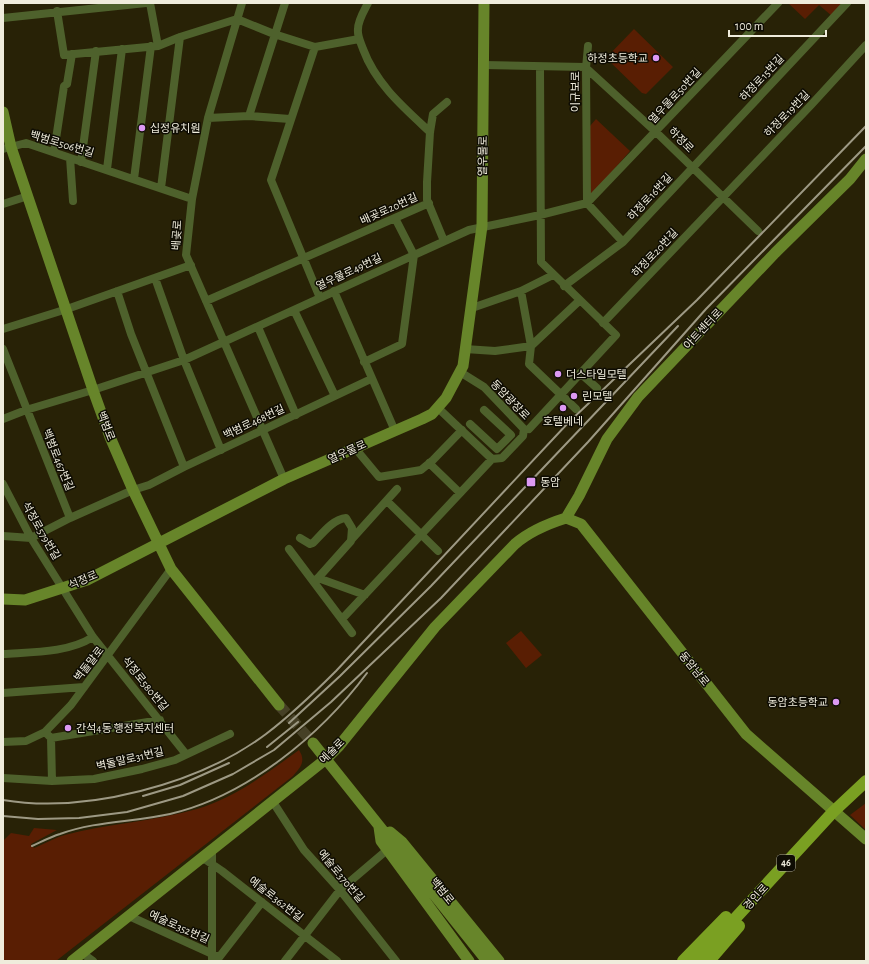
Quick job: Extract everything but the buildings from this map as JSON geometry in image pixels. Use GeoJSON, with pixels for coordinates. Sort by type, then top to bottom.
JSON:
{"type":"FeatureCollection","features":[{"type":"Feature","properties":{"kind":"main road","name":"열우물로"},"geometry":{"type":"LineString","coordinates":[[158,542],[284,479],[432,414],[448,395],[463,366],[482,226],[484,3]]}},
{"type":"Feature","properties":{"kind":"main road","name":"백범로"},"geometry":{"type":"LineString","coordinates":[[3,112],[7,148],[28,196],[110,437],[133,490],[171,569],[279,705]]}},
{"type":"Feature","properties":{"kind":"main road","name":"아트센터로"},"geometry":{"type":"LineString","coordinates":[[566,518],[579,496],[607,439],[638,397],[794,232],[850,179],[866,159]]}},
{"type":"Feature","properties":{"kind":"main road","name":"예술로"},"geometry":{"type":"LineString","coordinates":[[72,961],[326,759],[339,746],[435,627],[515,544],[526,535],[566,518]]}},
{"type":"Feature","properties":{"kind":"main road","name":"동암남로"},"geometry":{"type":"LineString","coordinates":[[566,518],[580,524],[746,734],[833,812],[866,839]]}},
{"type":"Feature","properties":{"kind":"main road","name":"석정로"},"geometry":{"type":"LineString","coordinates":[[3,599],[25,600],[62,589],[93,577],[158,542]]}},
{"type":"Feature","properties":{"kind":"main road","name":"백범로"},"geometry":{"type":"LineString","coordinates":[[313,743],[487,961]]}},
{"type":"Feature","properties":{"kind":"main road","name":"경인로"},"geometry":{"type":"LineString","coordinates":[[696,961],[833,812],[866,781]]}},
{"type":"Feature","properties":{"kind":"main road","name":"백범로"},"geometry":{"type":"LineString","coordinates":[[379,826],[380,841],[469,961]]}},
{"type":"Feature","properties":{"kind":"main road","name":"백범로"},"geometry":{"type":"LineString","coordinates":[[379,826],[394,834],[402,842],[499,961]]}},
{"type":"Feature","properties":{"kind":"main road"},"geometry":{"type":"LineString","coordinates":[[683,961],[727,916],[739,915],[738,927],[709,961]]}},
{"type":"Feature","properties":{"kind":"street"},"geometry":{"type":"LineString","coordinates":[[3,18],[87,6],[146,3]]}},
{"type":"Feature","properties":{"kind":"street"},"geometry":{"type":"LineString","coordinates":[[134,179],[154,46],[150,3]]}},
{"type":"Feature","properties":{"kind":"street","name":"배곶로"},"geometry":{"type":"LineString","coordinates":[[242,3],[208,118],[192,199],[186,255],[264,430],[284,479]]}},
{"type":"Feature","properties":{"kind":"street"},"geometry":{"type":"LineString","coordinates":[[249,116],[285,3]]}},
{"type":"Feature","properties":{"kind":"street"},"geometry":{"type":"LineString","coordinates":[[368,3],[357,28],[359,39],[369,65],[380,83],[430,132]]}},
{"type":"Feature","properties":{"kind":"street","name":"열우물로50번길"},"geometry":{"type":"LineString","coordinates":[[587,203],[778,3]]}},
{"type":"Feature","properties":{"kind":"street","name":"하정로15번길"},"geometry":{"type":"LineString","coordinates":[[693,168],[847,3]]}},
{"type":"Feature","properties":{"kind":"street"},"geometry":{"type":"LineString","coordinates":[[57,11],[64,55],[154,46],[237,20],[315,47],[359,39]]}},
{"type":"Feature","properties":{"kind":"street"},"geometry":{"type":"LineString","coordinates":[[161,188],[180,37]]}},
{"type":"Feature","properties":{"kind":"street","name":"하정로19번길"},"geometry":{"type":"LineString","coordinates":[[722,197],[811,105],[866,45]]}},
{"type":"Feature","properties":{"kind":"street","name":"이규보로"},"geometry":{"type":"LineString","coordinates":[[587,203],[586,68],[588,46]]}},
{"type":"Feature","properties":{"kind":"street"},"geometry":{"type":"LineString","coordinates":[[315,47],[271,180],[320,298]]}},
{"type":"Feature","properties":{"kind":"street","name":"백범로506번길"},"geometry":{"type":"LineString","coordinates":[[107,169],[116,107],[122,49]]}},
{"type":"Feature","properties":{"kind":"street"},"geometry":{"type":"LineString","coordinates":[[81,162],[96,52]]}},
{"type":"Feature","properties":{"kind":"street"},"geometry":{"type":"LineString","coordinates":[[54,152],[64,86],[67,84],[72,54]]}},
{"type":"Feature","properties":{"kind":"street","name":"이규보로"},"geometry":{"type":"LineString","coordinates":[[484,65],[586,68]]}},
{"type":"Feature","properties":{"kind":"street"},"geometry":{"type":"LineString","coordinates":[[529,429],[616,335],[579,301],[541,262],[540,67]]}},
{"type":"Feature","properties":{"kind":"street","name":"하정로"},"geometry":{"type":"LineString","coordinates":[[586,68],[656,132],[758,231]]}},
{"type":"Feature","properties":{"kind":"street","name":"배곶로20번길"},"geometry":{"type":"LineString","coordinates":[[206,301],[429,203],[427,182],[430,132],[433,114],[447,102]]}},
{"type":"Feature","properties":{"kind":"street"},"geometry":{"type":"LineString","coordinates":[[208,118],[249,116],[290,119]]}},
{"type":"Feature","properties":{"kind":"street","name":"백범로506번길"},"geometry":{"type":"LineString","coordinates":[[7,148],[26,143],[81,162],[107,169],[192,199]]}},
{"type":"Feature","properties":{"kind":"street"},"geometry":{"type":"LineString","coordinates":[[70,158],[72,201]]}},
{"type":"Feature","properties":{"kind":"street","name":"하정로16번길"},"geometry":{"type":"LineString","coordinates":[[564,286],[623,242],[693,168]]}},
{"type":"Feature","properties":{"kind":"street"},"geometry":{"type":"LineString","coordinates":[[3,204],[28,196]]}},
{"type":"Feature","properties":{"kind":"street","name":"하정로20번길"},"geometry":{"type":"LineString","coordinates":[[603,323],[722,197]]}},
{"type":"Feature","properties":{"kind":"street"},"geometry":{"type":"LineString","coordinates":[[429,203],[444,241]]}},
{"type":"Feature","properties":{"kind":"street"},"geometry":{"type":"LineString","coordinates":[[482,226],[540,215],[587,203],[623,242]]}},
{"type":"Feature","properties":{"kind":"street"},"geometry":{"type":"LineString","coordinates":[[364,362],[402,344],[414,255],[395,218]]}},
{"type":"Feature","properties":{"kind":"street","name":"열우물로49번길"},"geometry":{"type":"LineString","coordinates":[[3,419],[26,410],[184,360],[444,241],[482,226]]}},
{"type":"Feature","properties":{"kind":"street"},"geometry":{"type":"LineString","coordinates":[[3,329],[67,309],[191,265]]}},
{"type":"Feature","properties":{"kind":"street"},"geometry":{"type":"LineString","coordinates":[[472,308],[520,291],[553,275]]}},
{"type":"Feature","properties":{"kind":"street","name":"백범로468번길"},"geometry":{"type":"LineString","coordinates":[[155,278],[184,360],[221,450]]}},
{"type":"Feature","properties":{"kind":"street"},"geometry":{"type":"LineString","coordinates":[[117,291],[165,421],[184,467]]}},
{"type":"Feature","properties":{"kind":"street"},"geometry":{"type":"LineString","coordinates":[[334,291],[371,379],[395,431]]}},
{"type":"Feature","properties":{"kind":"street"},"geometry":{"type":"LineString","coordinates":[[520,291],[531,346],[529,364],[576,409]]}},
{"type":"Feature","properties":{"kind":"street"},"geometry":{"type":"LineString","coordinates":[[465,349],[495,351],[531,346],[579,301]]}},
{"type":"Feature","properties":{"kind":"street"},"geometry":{"type":"LineString","coordinates":[[294,310],[335,396]]}},
{"type":"Feature","properties":{"kind":"street","name":"백범로468번길"},"geometry":{"type":"LineString","coordinates":[[258,327],[296,415]]}},
{"type":"Feature","properties":{"kind":"street","name":"백범로467번길"},"geometry":{"type":"LineString","coordinates":[[3,349],[70,518]]}},
{"type":"Feature","properties":{"kind":"street","name":"동암광장로"},"geometry":{"type":"LineString","coordinates":[[460,372],[484,387],[524,429],[524,436],[502,458],[492,458]]}},
{"type":"Feature","properties":{"kind":"street"},"geometry":{"type":"LineString","coordinates":[[580,373],[597,388]]}},
{"type":"Feature","properties":{"kind":"street","name":"백범로468번길"},"geometry":{"type":"LineString","coordinates":[[133,490],[149,485],[371,379]]}},
{"type":"Feature","properties":{"kind":"street"},"geometry":{"type":"LineString","coordinates":[[342,619],[492,458],[438,408]]}},
{"type":"Feature","properties":{"kind":"street"},"geometry":{"type":"LineString","coordinates":[[470,424],[497,449],[511,435],[484,410]]}},
{"type":"Feature","properties":{"kind":"street"},"geometry":{"type":"LineString","coordinates":[[509,432],[518,423]]}},
{"type":"Feature","properties":{"kind":"street"},"geometry":{"type":"LineString","coordinates":[[355,448],[379,477],[421,470],[462,430]]}},
{"type":"Feature","properties":{"kind":"street"},"geometry":{"type":"LineString","coordinates":[[470,438],[484,436]]}},
{"type":"Feature","properties":{"kind":"street"},"geometry":{"type":"LineString","coordinates":[[429,463],[460,493]]}},
{"type":"Feature","properties":{"kind":"street","name":"석정로579번길"},"geometry":{"type":"LineString","coordinates":[[4,487],[31,538],[62,589]]}},
{"type":"Feature","properties":{"kind":"street"},"geometry":{"type":"LineString","coordinates":[[316,580],[397,489]]}},
{"type":"Feature","properties":{"kind":"street"},"geometry":{"type":"LineString","coordinates":[[3,536],[31,538],[70,518],[133,490]]}},
{"type":"Feature","properties":{"kind":"street"},"geometry":{"type":"LineString","coordinates":[[387,501],[438,551]]}},
{"type":"Feature","properties":{"kind":"street"},"geometry":{"type":"LineString","coordinates":[[300,538],[310,544],[313,543],[334,522],[346,518],[352,528],[351,541]]}},
{"type":"Feature","properties":{"kind":"street"},"geometry":{"type":"LineString","coordinates":[[289,549],[316,580],[352,633]]}},
{"type":"Feature","properties":{"kind":"street","name":"벽돌말로"},"geometry":{"type":"LineString","coordinates":[[3,742],[26,741],[48,735],[108,657],[171,569]]}},
{"type":"Feature","properties":{"kind":"street"},"geometry":{"type":"LineString","coordinates":[[316,580],[365,594]]}},
{"type":"Feature","properties":{"kind":"street","name":"석정로580번길"},"geometry":{"type":"LineString","coordinates":[[62,589],[108,657],[185,753]]}},
{"type":"Feature","properties":{"kind":"street"},"geometry":{"type":"LineString","coordinates":[[3,654],[52,649],[74,644],[93,636]]}},
{"type":"Feature","properties":{"kind":"street"},"geometry":{"type":"LineString","coordinates":[[3,693],[84,687]]}},
{"type":"Feature","properties":{"kind":"street"},"geometry":{"type":"LineString","coordinates":[[52,781],[48,735],[160,720]]}},
{"type":"Feature","properties":{"kind":"street","name":"벽돌말로31번길"},"geometry":{"type":"LineString","coordinates":[[3,778],[52,781],[94,779],[115,775],[175,760],[185,753],[230,734]]}},
{"type":"Feature","properties":{"kind":"street","name":"예술로370번길"},"geometry":{"type":"LineString","coordinates":[[273,802],[304,850],[340,890],[394,961]]}},
{"type":"Feature","properties":{"kind":"street"},"geometry":{"type":"LineString","coordinates":[[212,850],[215,958]]}},
{"type":"Feature","properties":{"kind":"street"},"geometry":{"type":"LineString","coordinates":[[285,961],[340,890],[387,850]]}},
{"type":"Feature","properties":{"kind":"street","name":"예술로362번길"},"geometry":{"type":"LineString","coordinates":[[200,859],[206,860],[213,867],[222,871],[337,961]]}},
{"type":"Feature","properties":{"kind":"street"},"geometry":{"type":"LineString","coordinates":[[215,958],[262,902]]}},
{"type":"Feature","properties":{"kind":"street","name":"예술로352번길"},"geometry":{"type":"LineString","coordinates":[[129,916],[215,958]]}},
{"type":"Feature","properties":{"kind":"street"},"geometry":{"type":"LineString","coordinates":[[82,953],[93,961]]}},
{"type":"Feature","properties":{"kind":"shaded area"},"geometry":{"type":"Polygon","coordinates":[[[788,3],[844,3],[832,16],[819,5],[805,19],[788,3]]]}},
{"type":"Feature","properties":{"kind":"shaded area"},"geometry":{"type":"Polygon","coordinates":[[[634,29],[673,67],[646,94],[642,93],[606,58],[634,29]]]}},
{"type":"Feature","properties":{"kind":"shaded area"},"geometry":{"type":"Polygon","coordinates":[[[596,119],[630,151],[590,197],[590,126],[596,119]]]}},
{"type":"Feature","properties":{"kind":"shaded area"},"geometry":{"type":"Polygon","coordinates":[[[521,631],[542,655],[526,668],[506,643],[521,631]]]}},
{"type":"Feature","properties":{"kind":"shaded area"},"geometry":{"type":"Polygon","coordinates":[[[299,750],[302,757],[302,764],[293,776],[56,961],[3,961],[3,841],[11,833],[29,836],[34,828],[57,830],[31,844],[34,848],[61,836],[81,831],[164,817],[197,809],[238,792],[299,750]]]}},
{"type":"Feature","properties":{"kind":"shaded area"},"geometry":{"type":"Polygon","coordinates":[[[866,803],[866,830],[850,815],[866,803]]]}},
{"type":"Feature","properties":{"kind":"tunnel"},"geometry":{"type":"LineString","coordinates":[[279,705],[313,743]]}},
{"type":"Feature","properties":{"kind":"railway"},"geometry":{"type":"LineString","coordinates":[[3,800],[35,803],[70,803],[140,791],[175,781],[208,767],[239,752],[266,734],[302,704],[336,671],[568,423],[697,300],[866,126]]}},
{"type":"Feature","properties":{"kind":"railway"},"geometry":{"type":"LineString","coordinates":[[3,816],[38,819],[79,818],[127,812],[183,796],[233,774],[274,750],[331,702],[441,598],[588,442],[706,309],[866,146]]}},
{"type":"Feature","properties":{"kind":"railway"},"geometry":{"type":"LineString","coordinates":[[289,723],[340,676],[431,586],[678,326]]}},
{"type":"Feature","properties":{"kind":"railway"},"geometry":{"type":"LineString","coordinates":[[32,846],[56,835],[73,830],[101,824],[170,814],[199,805],[227,793],[254,778],[305,740],[328,719],[367,673]]}},
{"type":"Feature","properties":{"kind":"railway"},"geometry":{"type":"LineString","coordinates":[[267,747],[298,722]]}},
{"type":"Feature","properties":{"kind":"railway"},"geometry":{"type":"LineString","coordinates":[[143,796],[180,785],[229,763]]}},
{"type":"Feature","properties":{"kind":"place","name":"하정초등학교"},"geometry":{"type":"Point","coordinates":[656,58]}},
{"type":"Feature","properties":{"kind":"place","name":"십정유치원"},"geometry":{"type":"Point","coordinates":[142,128]}},
{"type":"Feature","properties":{"kind":"place","name":"더스타일모텔"},"geometry":{"type":"Point","coordinates":[558,374]}},
{"type":"Feature","properties":{"kind":"place","name":"린모텔"},"geometry":{"type":"Point","coordinates":[574,396]}},
{"type":"Feature","properties":{"kind":"place","name":"호텔베네"},"geometry":{"type":"Point","coordinates":[563,408]}},
{"type":"Feature","properties":{"kind":"place","name":"동암"},"geometry":{"type":"Point","coordinates":[531,482]}},
{"type":"Feature","properties":{"kind":"place","name":"동암초등학교"},"geometry":{"type":"Point","coordinates":[836,702]}},
{"type":"Feature","properties":{"kind":"place","name":"간석4동 행정복지센터"},"geometry":{"type":"Point","coordinates":[68,728]}}]}
